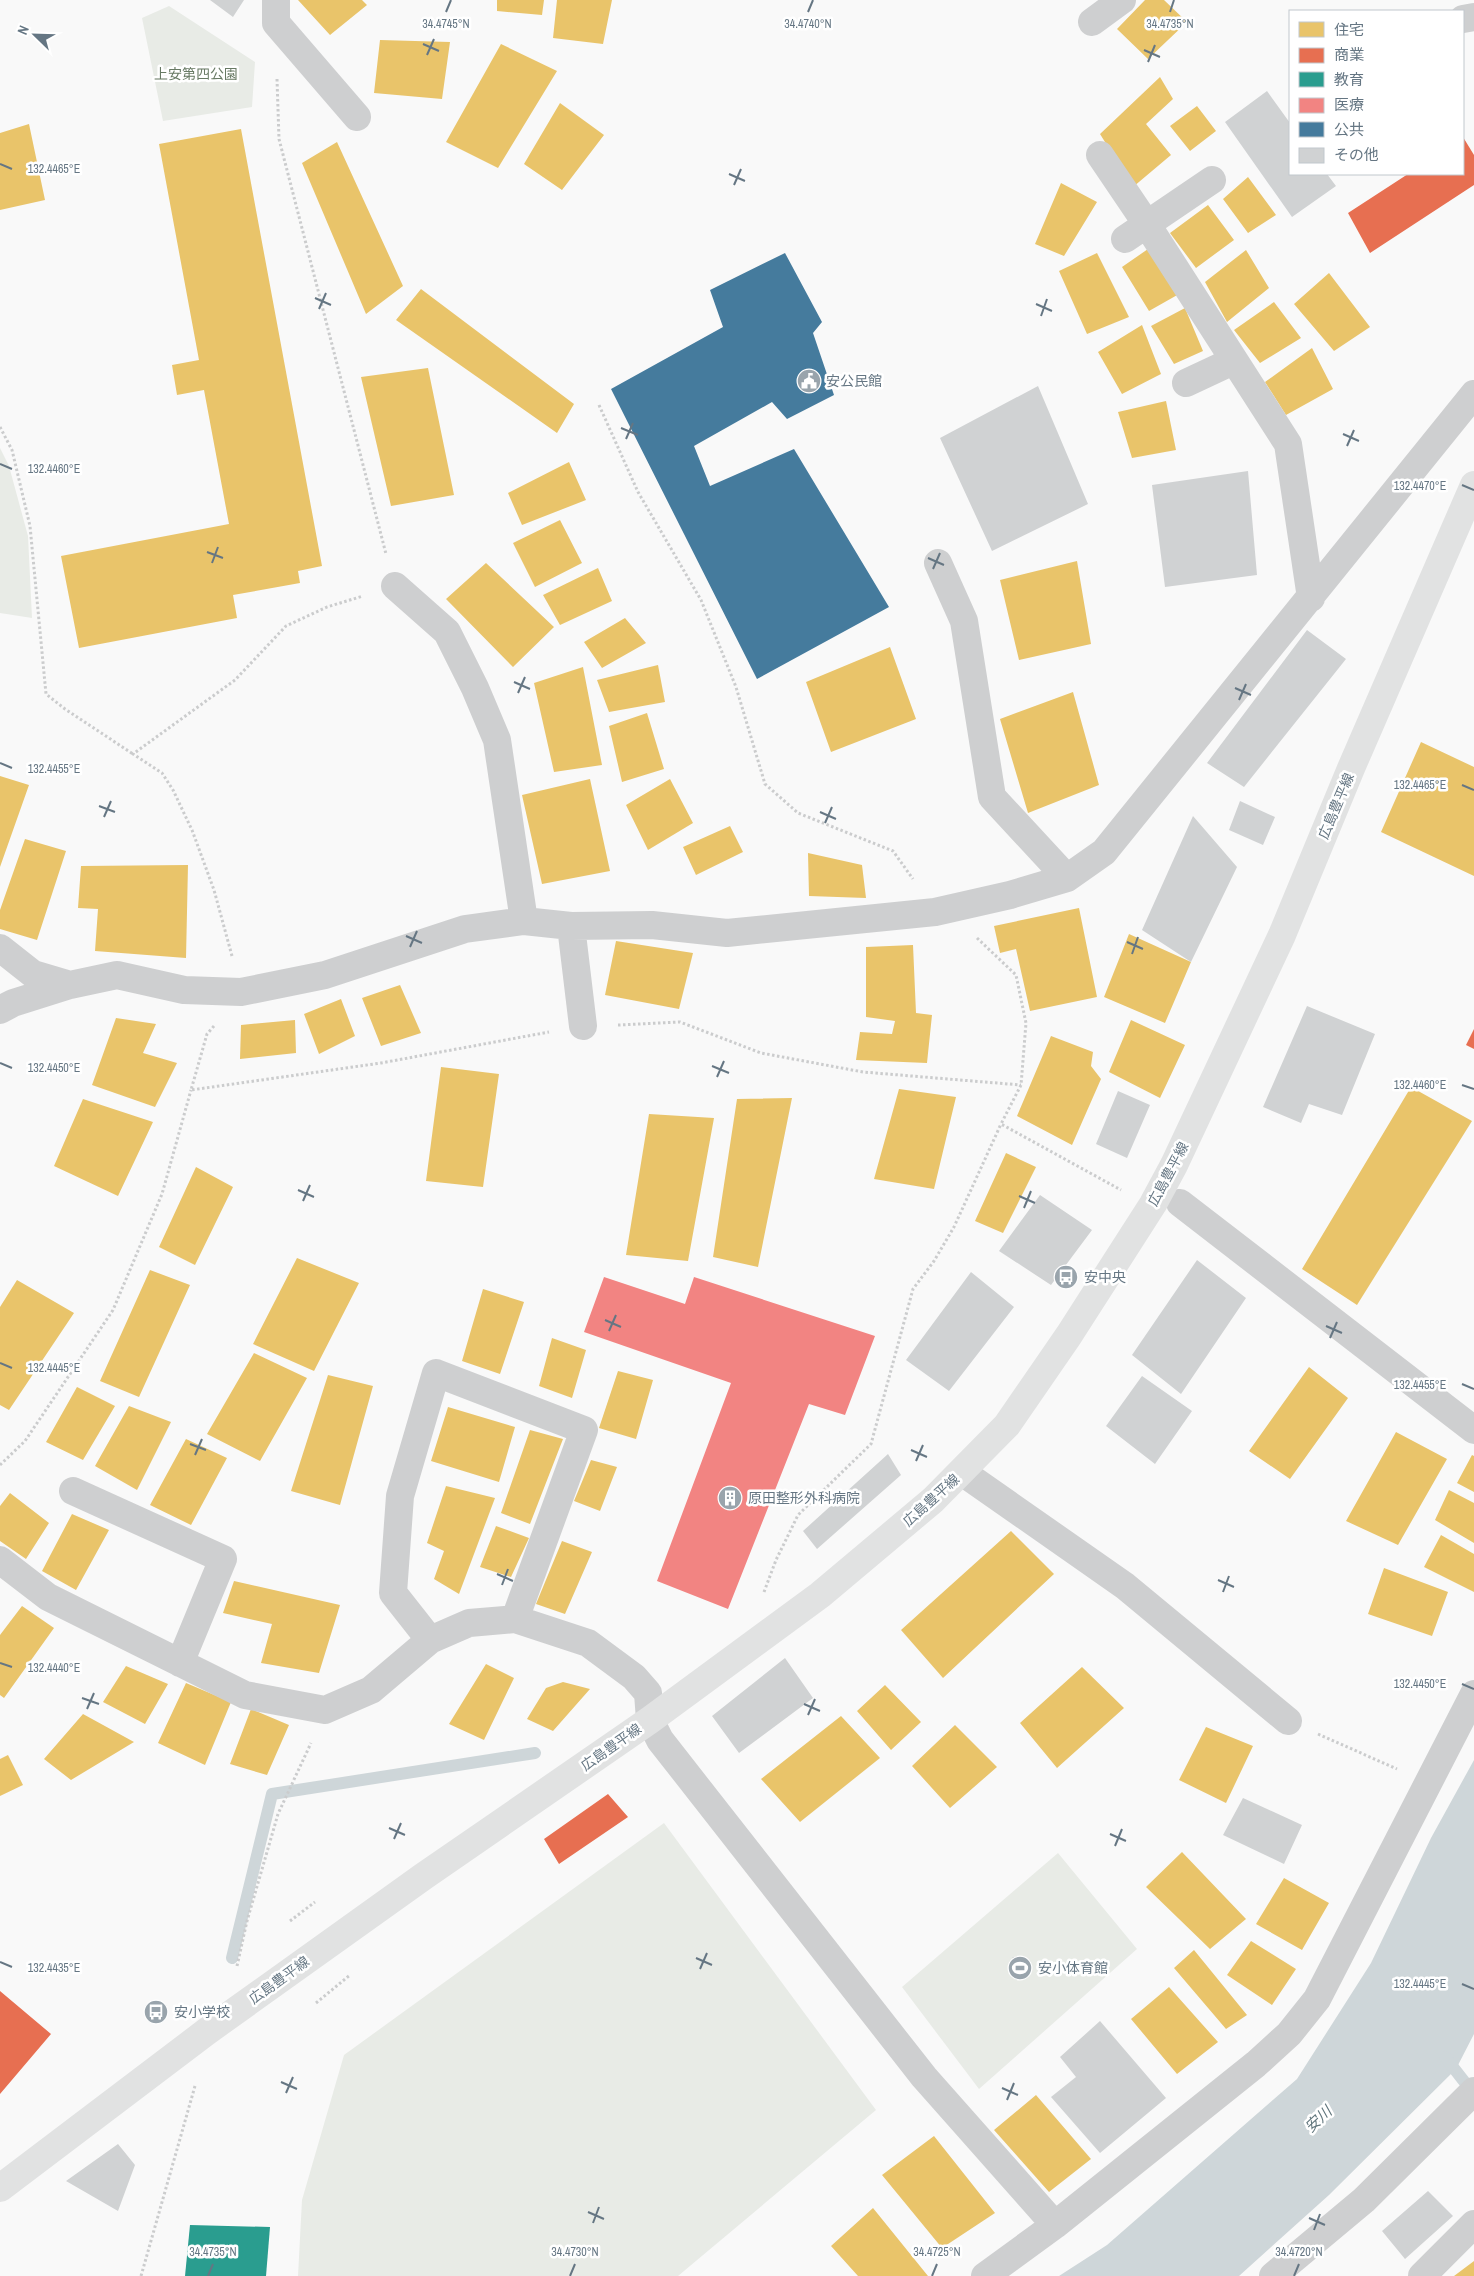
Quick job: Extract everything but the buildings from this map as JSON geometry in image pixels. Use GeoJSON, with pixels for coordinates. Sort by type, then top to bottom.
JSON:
{"type":"FeatureCollection","features":[{"type":"Feature","properties":{"kind":"main road","name":"広島豊平線"},"geometry":{"type":"LineString","coordinates":[[0,2188],[244,2005],[432,1870],[650,1720],[820,1595],[933,1500],[1013,1417],[1069,1335],[1137,1228],[1174,1165],[1282,935],[1352,766],[1474,485]]}},
{"type":"Feature","properties":{"kind":"street"},"geometry":{"type":"LineString","coordinates":[[1092,22],[1122,0]]}},
{"type":"Feature","properties":{"kind":"street"},"geometry":{"type":"LineString","coordinates":[[276,12],[357,117]]}},
{"type":"Feature","properties":{"kind":"street"},"geometry":{"type":"LineString","coordinates":[[1100,154],[1288,444],[1311,598]]}},
{"type":"Feature","properties":{"kind":"street"},"geometry":{"type":"LineString","coordinates":[[1124,239],[1212,180]]}},
{"type":"Feature","properties":{"kind":"street"},"geometry":{"type":"LineString","coordinates":[[1186,383],[1233,361]]}},
{"type":"Feature","properties":{"kind":"street"},"geometry":{"type":"LineString","coordinates":[[0,1010],[13,1003],[70,985],[116,975],[184,990],[242,992],[326,975],[465,929],[524,921],[571,926],[652,925],[727,932],[935,912],[1010,895],[1067,878],[1104,852],[1474,394]]}},
{"type":"Feature","properties":{"kind":"street"},"geometry":{"type":"LineString","coordinates":[[938,563],[964,621],[992,797],[1067,878]]}},
{"type":"Feature","properties":{"kind":"street"},"geometry":{"type":"LineString","coordinates":[[395,586],[447,632],[476,688],[497,740],[524,921]]}},
{"type":"Feature","properties":{"kind":"street"},"geometry":{"type":"LineString","coordinates":[[571,926],[583,1026]]}},
{"type":"Feature","properties":{"kind":"street"},"geometry":{"type":"LineString","coordinates":[[0,948],[33,974],[70,985]]}},
{"type":"Feature","properties":{"kind":"street"},"geometry":{"type":"LineString","coordinates":[[1180,1203],[1474,1430]]}},
{"type":"Feature","properties":{"kind":"street"},"geometry":{"type":"LineString","coordinates":[[430,1640],[393,1593],[400,1496],[436,1374],[584,1430],[515,1619]]}},
{"type":"Feature","properties":{"kind":"street"},"geometry":{"type":"LineString","coordinates":[[962,1472],[1125,1586],[1288,1721]]}},
{"type":"Feature","properties":{"kind":"street"},"geometry":{"type":"LineString","coordinates":[[74,1490],[223,1559],[180,1663]]}},
{"type":"Feature","properties":{"kind":"street"},"geometry":{"type":"LineString","coordinates":[[0,1560],[48,1597],[245,1695],[326,1710],[371,1690],[430,1640],[469,1623],[515,1619],[588,1644],[634,1677],[648,1693],[650,1720],[660,1740],[924,2078],[1055,2225]]}},
{"type":"Feature","properties":{"kind":"street"},"geometry":{"type":"LineString","coordinates":[[985,2276],[1055,2225],[1256,2064],[1289,2034],[1317,1999],[1474,1694]]}},
{"type":"Feature","properties":{"kind":"street"},"geometry":{"type":"LineString","coordinates":[[1273,2276],[1364,2200],[1474,2091]]}},
{"type":"Feature","properties":{"kind":"street"},"geometry":{"type":"LineString","coordinates":[[1422,2276],[1474,2224]]}},
{"type":"Feature","properties":{"kind":"path"},"geometry":{"type":"LineString","coordinates":[[134,754],[176,721],[235,680],[286,626],[327,607],[395,586],[279,139],[276,12]]}},
{"type":"Feature","properties":{"kind":"path"},"geometry":{"type":"LineString","coordinates":[[599,405],[638,492],[701,600],[736,687],[765,784],[798,813],[893,851],[935,912],[960,924],[1016,975],[1026,1023],[1021,1086],[1001,1124],[954,1227],[934,1261],[913,1289],[871,1444],[798,1514],[763,1593]]}},
{"type":"Feature","properties":{"kind":"path"},"geometry":{"type":"LineString","coordinates":[[0,428],[12,450],[30,526],[46,694],[65,709],[162,773],[173,790],[192,830],[214,890],[242,992]]}},
{"type":"Feature","properties":{"kind":"path"},"geometry":{"type":"LineString","coordinates":[[0,1464],[25,1441],[113,1310],[162,1194],[191,1090]]}},
{"type":"Feature","properties":{"kind":"path"},"geometry":{"type":"LineString","coordinates":[[1001,1124],[1128,1194]]}},
{"type":"Feature","properties":{"kind":"path"},"geometry":{"type":"LineString","coordinates":[[236,1969],[247,1921],[278,1814],[326,1710]]}},
{"type":"Feature","properties":{"kind":"path"},"geometry":{"type":"LineString","coordinates":[[1288,1721],[1429,1782]]}},
{"type":"Feature","properties":{"kind":"path"},"geometry":{"type":"LineString","coordinates":[[290,1921],[315,1902]]}},
{"type":"Feature","properties":{"kind":"path"},"geometry":{"type":"LineString","coordinates":[[316,2003],[354,1972]]}},
{"type":"Feature","properties":{"kind":"path"},"geometry":{"type":"LineString","coordinates":[[141,2276],[196,2082]]}},
{"type":"Feature","properties":{"kind":"green space","name":"上安第四公園"},"geometry":{"type":"Polygon","coordinates":[[[169,6],[255,62],[252,107],[163,121],[142,18],[169,6]]]}},
{"type":"Feature","properties":{"kind":"green space"},"geometry":{"type":"Polygon","coordinates":[[[0,448],[9,466],[28,536],[32,618],[0,613],[0,448]]]}},
{"type":"Feature","properties":{"kind":"green space"},"geometry":{"type":"Polygon","coordinates":[[[664,1823],[876,2110],[678,2276],[298,2276],[302,2200],[344,2055],[664,1823]]]}},
{"type":"Feature","properties":{"kind":"green space","name":"安小体育館"},"geometry":{"type":"Polygon","coordinates":[[[1058,1853],[1137,1949],[979,2089],[902,1987],[1058,1853]]]}},
{"type":"Feature","properties":{"kind":"water","name":"安川"},"geometry":{"type":"Polygon","coordinates":[[[1474,1760],[1474,2034],[1456,2069],[1329,2195],[1239,2276],[1059,2276],[1107,2245],[1297,2079],[1371,1963],[1431,1838],[1474,1760]]]}},
{"type":"Feature","properties":{"kind":"waterway"},"geometry":{"type":"LineString","coordinates":[[232,1958],[272,1794],[535,1753]]}},
{"type":"Feature","properties":{"kind":"waterway"},"geometry":{"type":"LineString","coordinates":[[1445,2057],[1474,2094]]}},
{"type":"Feature","properties":{"kind":"place","name":"安公民館"},"geometry":{"type":"Point","coordinates":[809,381]}},
{"type":"Feature","properties":{"kind":"place","name":"安中央"},"geometry":{"type":"Point","coordinates":[1066,1277]}},
{"type":"Feature","properties":{"kind":"place","name":"原田整形外科病院"},"geometry":{"type":"Point","coordinates":[730,1498]}},
{"type":"Feature","properties":{"kind":"place","name":"安小体育館"},"geometry":{"type":"Point","coordinates":[1020,1968]}},
{"type":"Feature","properties":{"kind":"place","name":"安小学校"},"geometry":{"type":"Point","coordinates":[156,2012]}}]}
